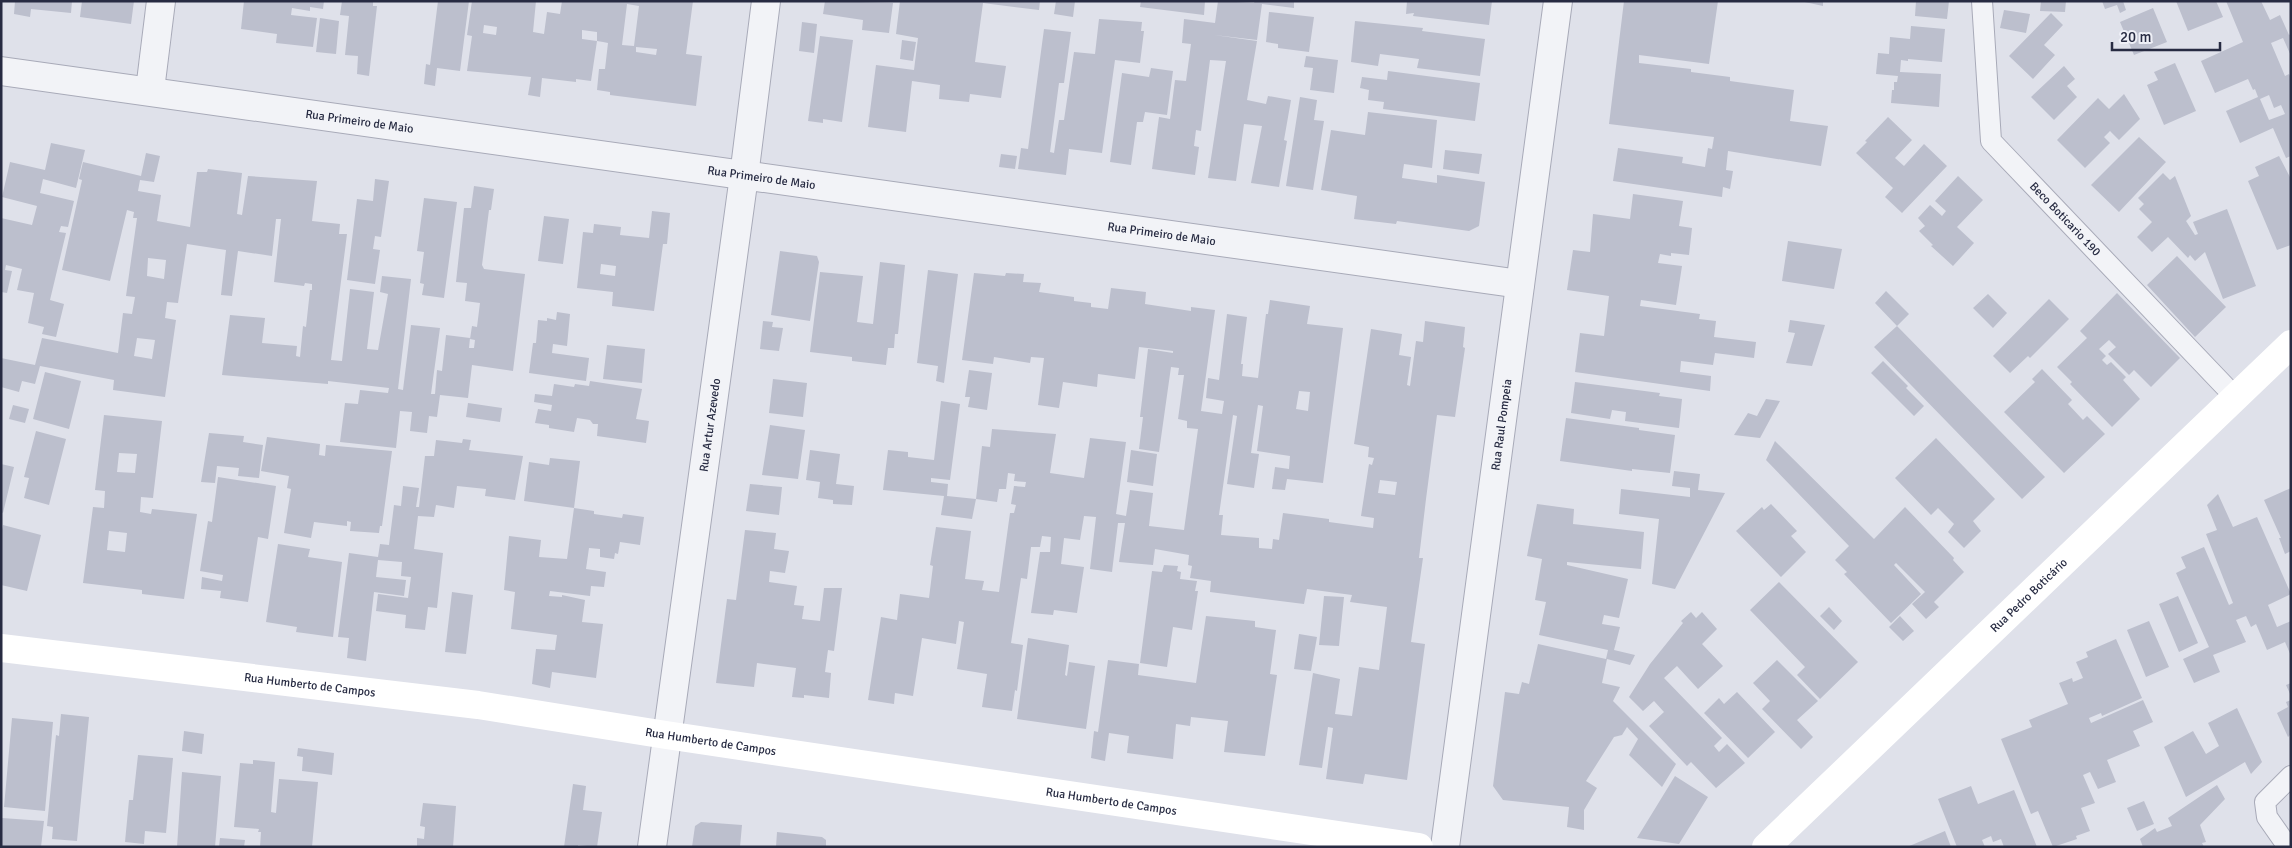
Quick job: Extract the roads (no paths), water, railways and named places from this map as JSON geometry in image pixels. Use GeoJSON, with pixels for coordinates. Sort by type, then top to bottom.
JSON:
{"type":"FeatureCollection","features":[{"type":"Feature","properties":{"kind":"street"},"geometry":{"type":"LineString","coordinates":[[150,90],[161,1]]}},
{"type":"Feature","properties":{"kind":"street","name":"Rua Artur Azevedo"},"geometry":{"type":"LineString","coordinates":[[652,847],[744,176],[766,1]]}},
{"type":"Feature","properties":{"kind":"street","name":"Rua Raul Pompeia"},"geometry":{"type":"LineString","coordinates":[[1445,847],[1558,1]]}},
{"type":"Feature","properties":{"kind":"street","name":"Rua Primeiro de Maio"},"geometry":{"type":"LineString","coordinates":[[1,70],[1520,284]]}},
{"type":"Feature","properties":{"kind":"street","name":"Rua Pedro Boticário"},"geometry":{"type":"LineString","coordinates":[[1766,847],[2291,344]]}},
{"type":"Feature","properties":{"kind":"street","name":"Rua Humberto de Campos"},"geometry":{"type":"LineString","coordinates":[[1,648],[478,705],[666,735],[1419,847]]}},
{"type":"Feature","properties":{"kind":"lane","name":"Beco Boticario 190"},"geometry":{"type":"LineString","coordinates":[[1982,1],[1991,141],[2236,398]]}},
{"type":"Feature","properties":{"kind":"lane"},"geometry":{"type":"LineString","coordinates":[[2288,847],[2267,817],[2265,802],[2291,776]]}}]}
